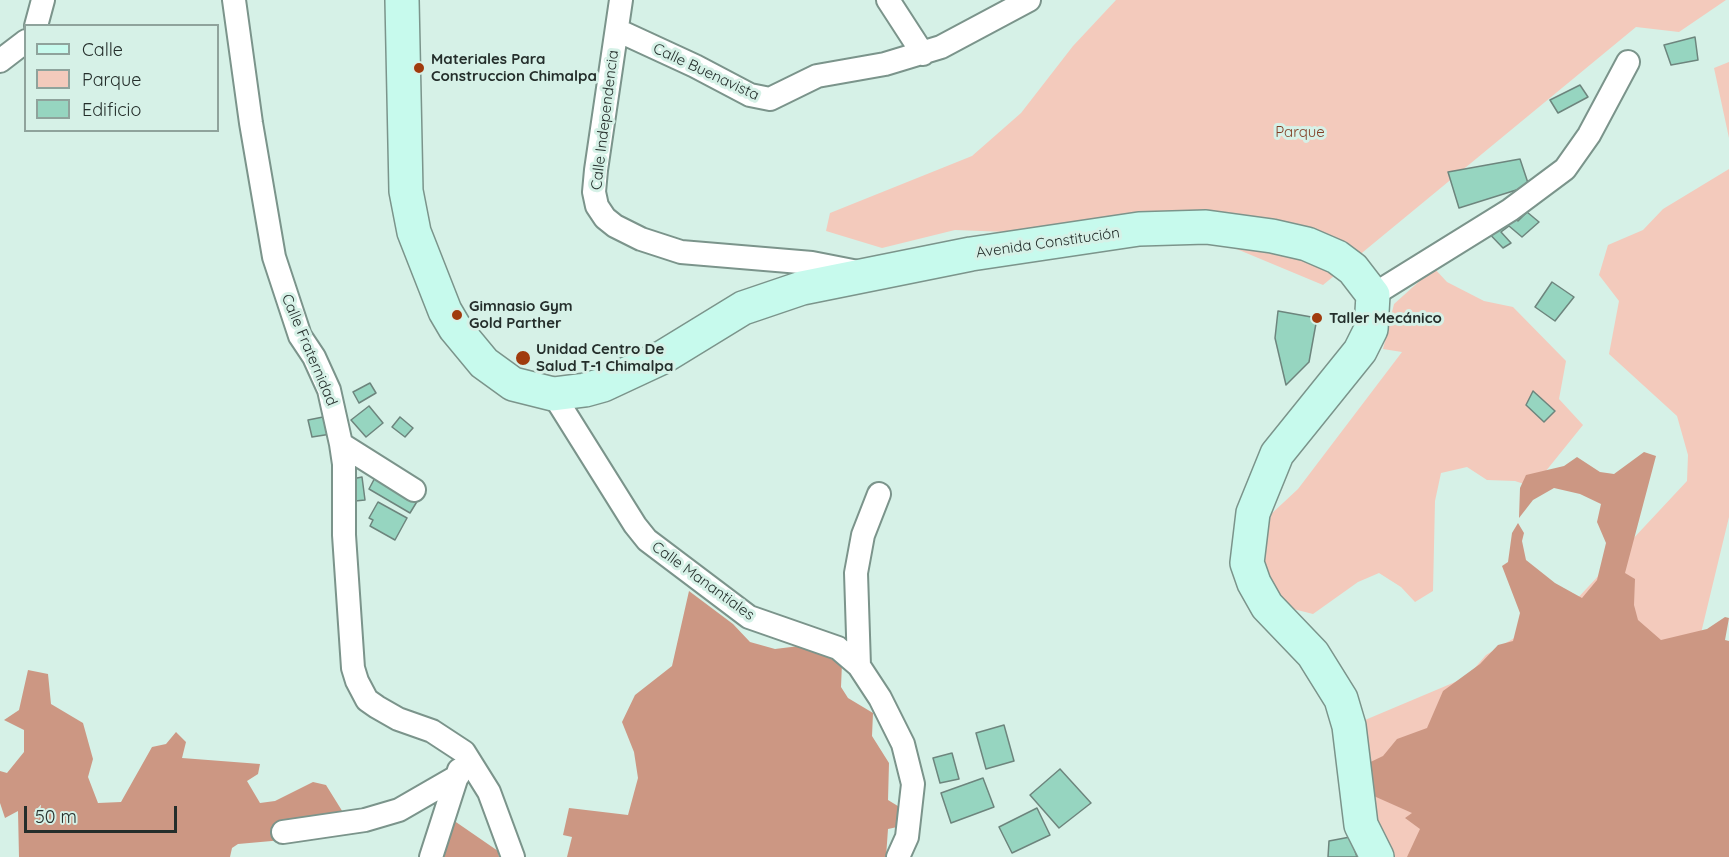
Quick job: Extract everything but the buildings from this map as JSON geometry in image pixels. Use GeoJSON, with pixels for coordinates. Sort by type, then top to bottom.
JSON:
{"type":"FeatureCollection","features":[{"type":"Feature","properties":{"kind":"main road","name":"Avenida Constitución"},"geometry":{"type":"LineString","coordinates":[[402,0],[406,191],[420,252],[445,311],[455,328],[484,363],[513,384],[552,394],[585,390],[623,377],[663,357],[743,308],[765,298],[868,274],[971,254],[1139,229],[1206,227],[1254,232],[1307,244],[1337,257],[1353,269],[1374,295]]}},
{"type":"Feature","properties":{"kind":"main road"},"geometry":{"type":"LineString","coordinates":[[1374,295],[1373,320],[1360,351],[1277,454],[1253,513],[1247,553],[1254,583],[1267,606],[1313,654],[1341,699],[1349,726],[1361,825],[1377,857]]}},
{"type":"Feature","properties":{"kind":"street"},"geometry":{"type":"LineString","coordinates":[[36,24],[42,0]]}},
{"type":"Feature","properties":{"kind":"street","name":"Calle Fraternidad"},"geometry":{"type":"LineString","coordinates":[[234,0],[251,123],[274,257],[284,294],[300,336],[329,390],[341,444],[344,464],[344,535],[353,668],[361,692],[367,700],[398,719],[432,731],[464,752]]}},
{"type":"Feature","properties":{"kind":"street","name":"Calle Independencia"},"geometry":{"type":"LineString","coordinates":[[621,0],[595,181],[597,206],[605,218],[615,226],[641,239],[681,252],[812,263],[868,274]]}},
{"type":"Feature","properties":{"kind":"street"},"geometry":{"type":"LineString","coordinates":[[888,0],[923,54]]}},
{"type":"Feature","properties":{"kind":"street","name":"Calle Buenavista"},"geometry":{"type":"LineString","coordinates":[[617,30],[762,99],[770,99],[817,76],[885,64],[923,54],[961,38],[1029,0]]}},
{"type":"Feature","properties":{"kind":"street"},"geometry":{"type":"LineString","coordinates":[[0,61],[24,43]]}},
{"type":"Feature","properties":{"kind":"street"},"geometry":{"type":"LineString","coordinates":[[1374,295],[1510,210],[1565,169],[1589,135],[1628,62]]}},
{"type":"Feature","properties":{"kind":"street","name":"Calle Manantiales"},"geometry":{"type":"LineString","coordinates":[[552,394],[635,525],[647,540],[749,617],[838,648],[859,666],[880,698],[903,744],[913,784],[906,853]]}},
{"type":"Feature","properties":{"kind":"street"},"geometry":{"type":"LineString","coordinates":[[341,444],[414,490]]}},
{"type":"Feature","properties":{"kind":"street"},"geometry":{"type":"LineString","coordinates":[[859,666],[856,573],[863,535],[879,494]]}},
{"type":"Feature","properties":{"kind":"street"},"geometry":{"type":"LineString","coordinates":[[431,857],[464,752]]}},
{"type":"Feature","properties":{"kind":"street"},"geometry":{"type":"LineString","coordinates":[[464,752],[489,792],[513,857]]}},
{"type":"Feature","properties":{"kind":"street"},"geometry":{"type":"LineString","coordinates":[[283,832],[365,820],[399,810],[458,776]]}},
{"type":"Feature","properties":{"kind":"green space","name":"Parque"},"geometry":{"type":"Polygon","coordinates":[[[1116,0],[1726,0],[1679,32],[1636,27],[1323,285],[1215,240],[955,230],[882,248],[826,231],[830,213],[972,156],[1021,113],[1073,46],[1116,0]]]}},
{"type":"Feature","properties":{"kind":"green space"},"geometry":{"type":"Polygon","coordinates":[[[1729,62],[1729,138],[1714,68],[1729,62]]]}},
{"type":"Feature","properties":{"kind":"green space"},"geometry":{"type":"Polygon","coordinates":[[[1729,169],[1729,517],[1647,857],[1368,857],[1350,734],[1365,720],[1467,677],[1486,655],[1574,602],[1687,481],[1688,455],[1677,416],[1609,354],[1619,301],[1599,275],[1608,245],[1643,230],[1663,209],[1729,169]]]}},
{"type":"Feature","properties":{"kind":"green space"},"geometry":{"type":"Polygon","coordinates":[[[1434,268],[1447,282],[1484,301],[1513,307],[1566,361],[1559,399],[1583,425],[1533,487],[1515,481],[1487,480],[1467,467],[1441,473],[1435,501],[1433,591],[1415,602],[1401,587],[1379,573],[1358,582],[1313,614],[1258,600],[1255,529],[1298,489],[1402,352],[1383,349],[1394,304],[1434,268]]]}},
{"type":"Feature","properties":{"kind":"shaded area"},"geometry":{"type":"Polygon","coordinates":[[[1644,452],[1656,456],[1625,573],[1635,579],[1634,605],[1638,620],[1661,640],[1707,629],[1725,617],[1729,618],[1725,640],[1729,641],[1729,857],[1407,857],[1420,829],[1405,818],[1412,813],[1349,785],[1358,768],[1383,756],[1397,739],[1427,728],[1443,691],[1480,664],[1498,645],[1513,641],[1520,613],[1502,566],[1508,562],[1512,533],[1518,523],[1524,533],[1522,541],[1526,560],[1555,583],[1582,598],[1597,580],[1606,543],[1597,522],[1601,504],[1580,494],[1554,488],[1533,500],[1519,518],[1520,488],[1526,475],[1564,466],[1577,457],[1600,472],[1614,474],[1644,452]]]}},
{"type":"Feature","properties":{"kind":"shaded area"},"geometry":{"type":"Polygon","coordinates":[[[689,591],[733,624],[750,642],[775,649],[832,642],[842,663],[841,687],[848,698],[873,713],[872,736],[889,763],[888,800],[911,814],[902,826],[888,829],[886,857],[567,857],[572,837],[563,835],[569,808],[628,815],[638,778],[634,752],[622,722],[635,695],[672,666],[689,591]]]}},
{"type":"Feature","properties":{"kind":"shaded area"},"geometry":{"type":"Polygon","coordinates":[[[28,670],[48,674],[51,704],[83,723],[93,759],[88,777],[98,803],[121,802],[152,747],[166,744],[176,732],[186,742],[182,758],[260,764],[258,774],[247,781],[260,803],[275,801],[313,782],[326,785],[349,822],[283,840],[238,844],[232,848],[230,857],[19,857],[18,811],[5,818],[0,803],[0,771],[7,773],[24,752],[24,730],[4,720],[19,710],[28,670]]]}},
{"type":"Feature","properties":{"kind":"shaded area"},"geometry":{"type":"Polygon","coordinates":[[[453,820],[498,851],[499,857],[420,857],[425,845],[453,820]]]}},
{"type":"Feature","properties":{"kind":"place","name":"Materiales Para Construccion Chimalpa"},"geometry":{"type":"Point","coordinates":[419,68]}},
{"type":"Feature","properties":{"kind":"place","name":"Gimnasio Gym Gold Parther"},"geometry":{"type":"Point","coordinates":[457,315]}},
{"type":"Feature","properties":{"kind":"place","name":"Taller Mecánico"},"geometry":{"type":"Point","coordinates":[1317,318]}},
{"type":"Feature","properties":{"kind":"place","name":"Unidad Centro De Salud T-1 Chimalpa"},"geometry":{"type":"Point","coordinates":[523,358]}}]}
